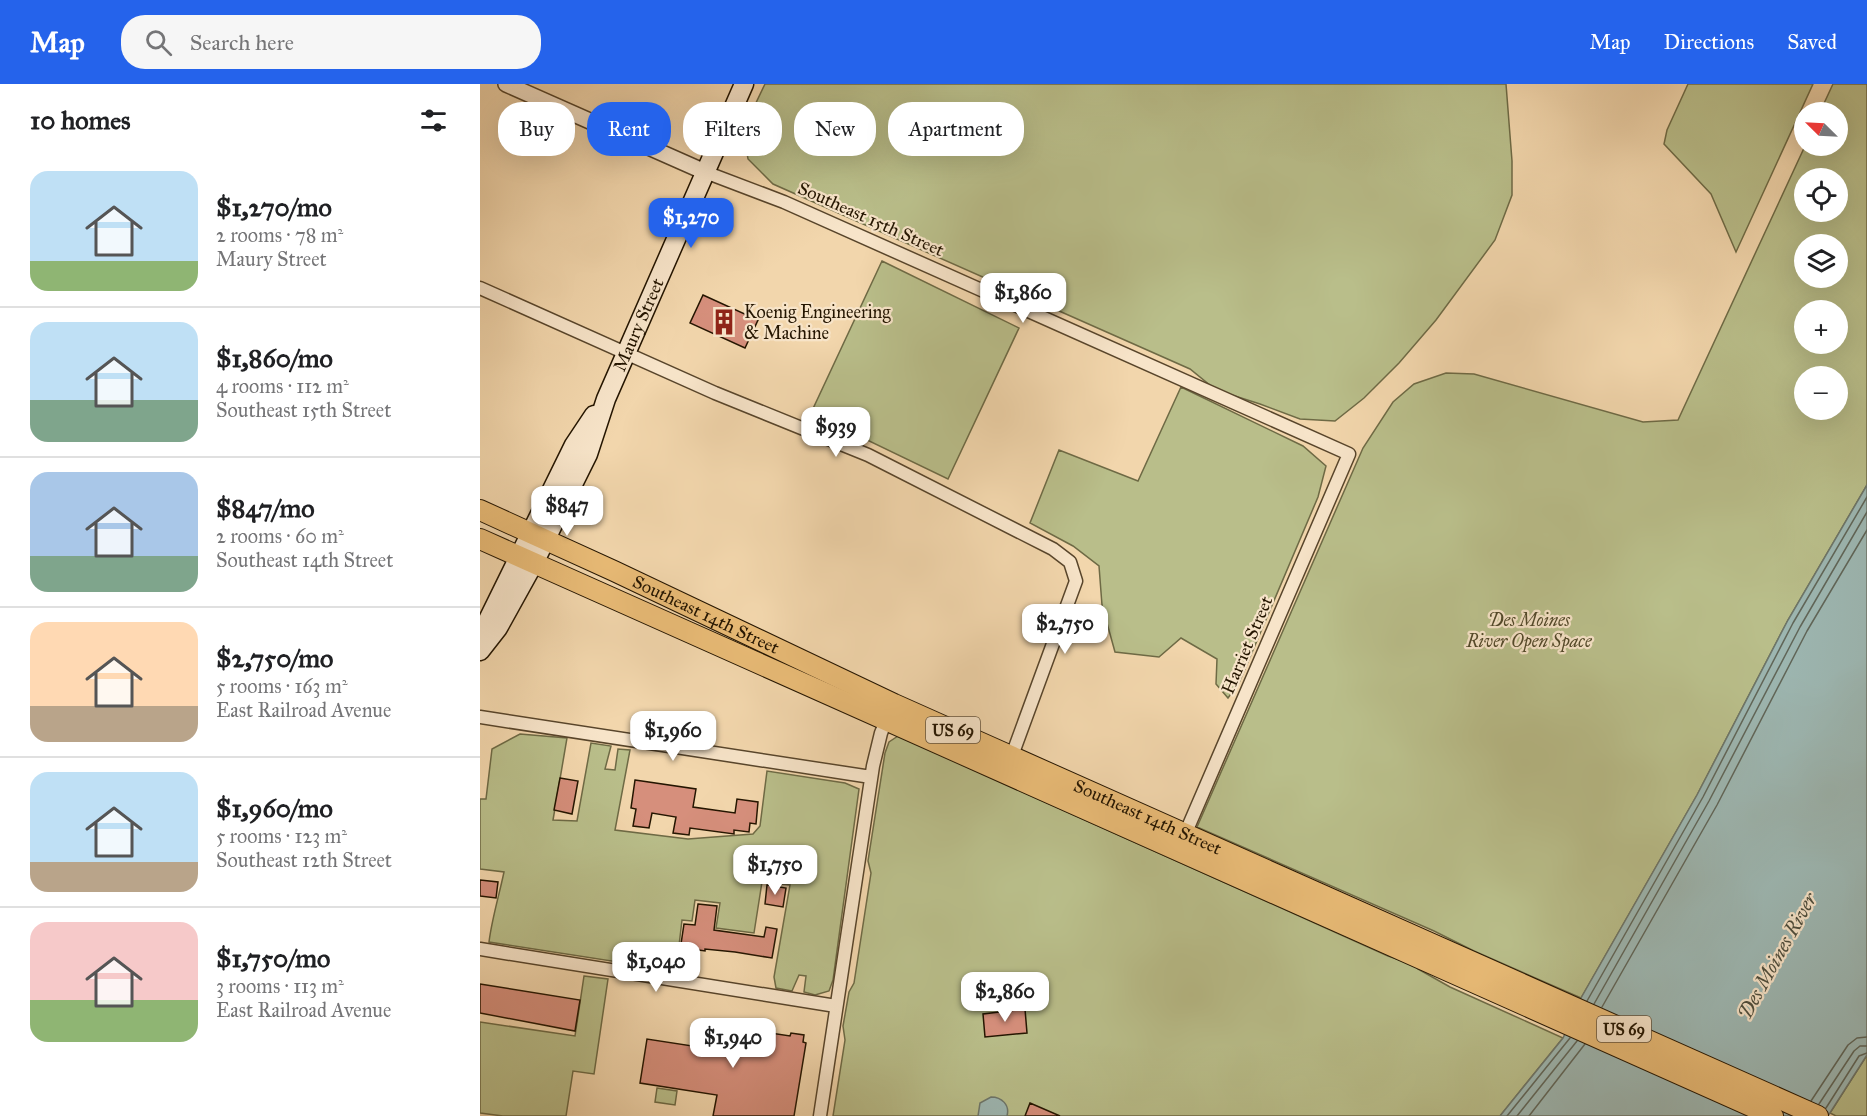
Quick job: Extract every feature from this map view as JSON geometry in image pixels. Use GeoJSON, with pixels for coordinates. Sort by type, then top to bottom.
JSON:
{"type":"FeatureCollection","features":[{"type":"Feature","properties":{"kind":"main road","name":"Maury Street"},"geometry":{"type":"LineString","coordinates":[[480,651],[498,628],[538,536],[588,454],[606,399],[744,84]]}},
{"type":"Feature","properties":{"kind":"main road","name":"Southeast 14th Street"},"geometry":{"type":"LineString","coordinates":[[480,510],[538,536],[890,712]]}},
{"type":"Feature","properties":{"kind":"main road","name":"Southeast 14th Street"},"geometry":{"type":"LineString","coordinates":[[480,539],[890,712],[1426,950],[1818,1116]]}},
{"type":"Feature","properties":{"kind":"main road","name":"Maury Street"},"geometry":{"type":"LineString","coordinates":[[480,645],[483,630],[527,560]]}},
{"type":"Feature","properties":{"kind":"main road","name":"Southeast 14th Street"},"geometry":{"type":"LineString","coordinates":[[1426,950],[1773,1116]]}},
{"type":"Feature","properties":{"kind":"street","name":"Southeast 15th Street"},"geometry":{"type":"LineString","coordinates":[[506,84],[705,172],[784,202],[1350,454]]}},
{"type":"Feature","properties":{"kind":"street"},"geometry":{"type":"LineString","coordinates":[[480,288],[716,393],[868,455],[1053,549],[1070,562],[1076,580],[1008,765]]}},
{"type":"Feature","properties":{"kind":"street","name":"Harriet Street"},"geometry":{"type":"LineString","coordinates":[[1181,843],[1350,454]]}},
{"type":"Feature","properties":{"kind":"street"},"geometry":{"type":"LineString","coordinates":[[820,1116],[871,777],[877,748],[890,712]]}},
{"type":"Feature","properties":{"kind":"street"},"geometry":{"type":"LineString","coordinates":[[480,717],[871,777]]}},
{"type":"Feature","properties":{"kind":"street"},"geometry":{"type":"LineString","coordinates":[[480,949],[836,1006]]}},
{"type":"Feature","properties":{"kind":"green space"},"geometry":{"type":"Polygon","coordinates":[[[765,84],[1506,84],[1512,161],[1512,195],[1495,240],[1436,320],[1399,363],[1364,398],[1335,421],[1300,419],[1216,390],[1190,369],[773,184],[747,156],[782,156],[782,102],[756,102],[765,84]]]}},
{"type":"Feature","properties":{"kind":"green space"},"geometry":{"type":"Polygon","coordinates":[[[1688,84],[1813,84],[1805,102],[1794,102],[1794,125],[1736,252],[1711,194],[1664,144],[1667,130],[1688,84]]]}},
{"type":"Feature","properties":{"kind":"green space","name":"Des Moines River Open Space"},"geometry":{"type":"Polygon","coordinates":[[[1833,84],[1867,84],[1867,485],[1788,620],[1697,795],[1581,998],[1197,827],[1363,448],[1393,402],[1414,384],[1446,373],[1474,374],[1643,422],[1678,420],[1794,170],[1794,222],[1848,222],[1848,168],[1795,168],[1800,156],[1848,156],[1848,102],[1825,102],[1833,84]]]}},
{"type":"Feature","properties":{"kind":"green space"},"geometry":{"type":"Polygon","coordinates":[[[882,261],[1019,328],[948,479],[811,413],[882,261]]]}},
{"type":"Feature","properties":{"kind":"green space"},"geometry":{"type":"Polygon","coordinates":[[[1181,387],[1303,446],[1326,466],[1318,497],[1239,683],[1228,698],[1216,684],[1217,659],[1181,638],[1159,657],[1115,652],[1102,605],[1099,566],[1073,546],[1030,523],[1059,450],[1138,481],[1181,387]]]}},
{"type":"Feature","properties":{"kind":"green space"},"geometry":{"type":"Polygon","coordinates":[[[520,734],[567,738],[553,820],[577,821],[591,743],[611,746],[605,769],[615,770],[618,749],[630,750],[615,830],[688,839],[753,834],[760,826],[767,771],[845,783],[859,789],[833,980],[829,991],[815,995],[804,992],[806,976],[799,975],[792,991],[776,988],[774,977],[790,885],[762,882],[754,933],[716,928],[720,903],[695,900],[692,921],[682,920],[676,971],[489,942],[504,872],[480,869],[480,799],[486,799],[492,749],[520,734]]]}},
{"type":"Feature","properties":{"kind":"green space"},"geometry":{"type":"Polygon","coordinates":[[[898,736],[1388,956],[1418,966],[1418,969],[1450,987],[1563,1038],[1500,1116],[833,1116],[845,1040],[843,1026],[849,992],[854,983],[871,873],[868,861],[885,753],[889,742],[898,736]]]}},
{"type":"Feature","properties":{"kind":"green space"},"geometry":{"type":"Polygon","coordinates":[[[584,976],[608,979],[594,1074],[573,1071],[566,1116],[503,1116],[480,1113],[480,1022],[575,1036],[584,976]]]}},
{"type":"Feature","properties":{"kind":"green space"},"geometry":{"type":"Polygon","coordinates":[[[1867,1055],[1867,1116],[1836,1116],[1830,1113],[1867,1055]]]}},
{"type":"Feature","properties":{"kind":"green space"},"geometry":{"type":"Polygon","coordinates":[[[657,1088],[677,1091],[675,1105],[655,1102],[657,1088]]]}},
{"type":"Feature","properties":{"kind":"water","name":"Des Moines River"},"geometry":{"type":"Polygon","coordinates":[[[1867,485],[1867,1055],[1828,1116],[1500,1116],[1563,1038],[1581,998],[1697,795],[1788,620],[1867,485]]]}},
{"type":"Feature","properties":{"kind":"water"},"geometry":{"type":"Polygon","coordinates":[[[991,1097],[999,1098],[1004,1102],[1008,1112],[1007,1116],[978,1116],[980,1103],[991,1097]]]}},
{"type":"Feature","properties":{"kind":"building","name":"Koenig Engineering & Machine"},"geometry":{"type":"Polygon","coordinates":[[[703,295],[758,320],[745,348],[690,323],[703,295]]]}},
{"type":"Feature","properties":{"kind":"building"},"geometry":{"type":"Polygon","coordinates":[[[560,778],[578,781],[572,814],[554,810],[560,778]]]}},
{"type":"Feature","properties":{"kind":"building"},"geometry":{"type":"Polygon","coordinates":[[[635,780],[696,789],[693,807],[735,813],[737,799],[758,802],[756,824],[750,823],[749,832],[734,830],[734,834],[690,828],[689,835],[673,833],[676,817],[652,813],[649,828],[633,826],[636,809],[631,808],[635,780]]]}},
{"type":"Feature","properties":{"kind":"building"},"geometry":{"type":"Polygon","coordinates":[[[480,880],[498,882],[496,898],[480,896],[480,880]]]}},
{"type":"Feature","properties":{"kind":"building"},"geometry":{"type":"Polygon","coordinates":[[[767,885],[786,888],[783,907],[765,904],[767,885]]]}},
{"type":"Feature","properties":{"kind":"building"},"geometry":{"type":"Polygon","coordinates":[[[698,904],[717,906],[714,930],[764,937],[766,927],[777,929],[772,958],[685,948],[685,945],[681,944],[684,924],[695,925],[698,904]]]}},
{"type":"Feature","properties":{"kind":"building"},"geometry":{"type":"Polygon","coordinates":[[[480,984],[580,1000],[575,1031],[480,1013],[480,984]]]}},
{"type":"Feature","properties":{"kind":"building"},"geometry":{"type":"Polygon","coordinates":[[[1025,1009],[1027,1033],[985,1037],[983,1014],[1025,1009]]]}},
{"type":"Feature","properties":{"kind":"building"},"geometry":{"type":"Polygon","coordinates":[[[710,1019],[751,1026],[750,1030],[790,1036],[791,1033],[804,1035],[803,1042],[806,1043],[794,1116],[713,1116],[717,1095],[640,1083],[647,1039],[705,1048],[710,1019]]]}},
{"type":"Feature","properties":{"kind":"building"},"geometry":{"type":"Polygon","coordinates":[[[1030,1103],[1060,1116],[1025,1116],[1030,1103]]]}},
{"type":"Feature","properties":{"kind":"place","name":"Koenig Engineering & Machine"},"geometry":{"type":"Point","coordinates":[724,322]}}]}
